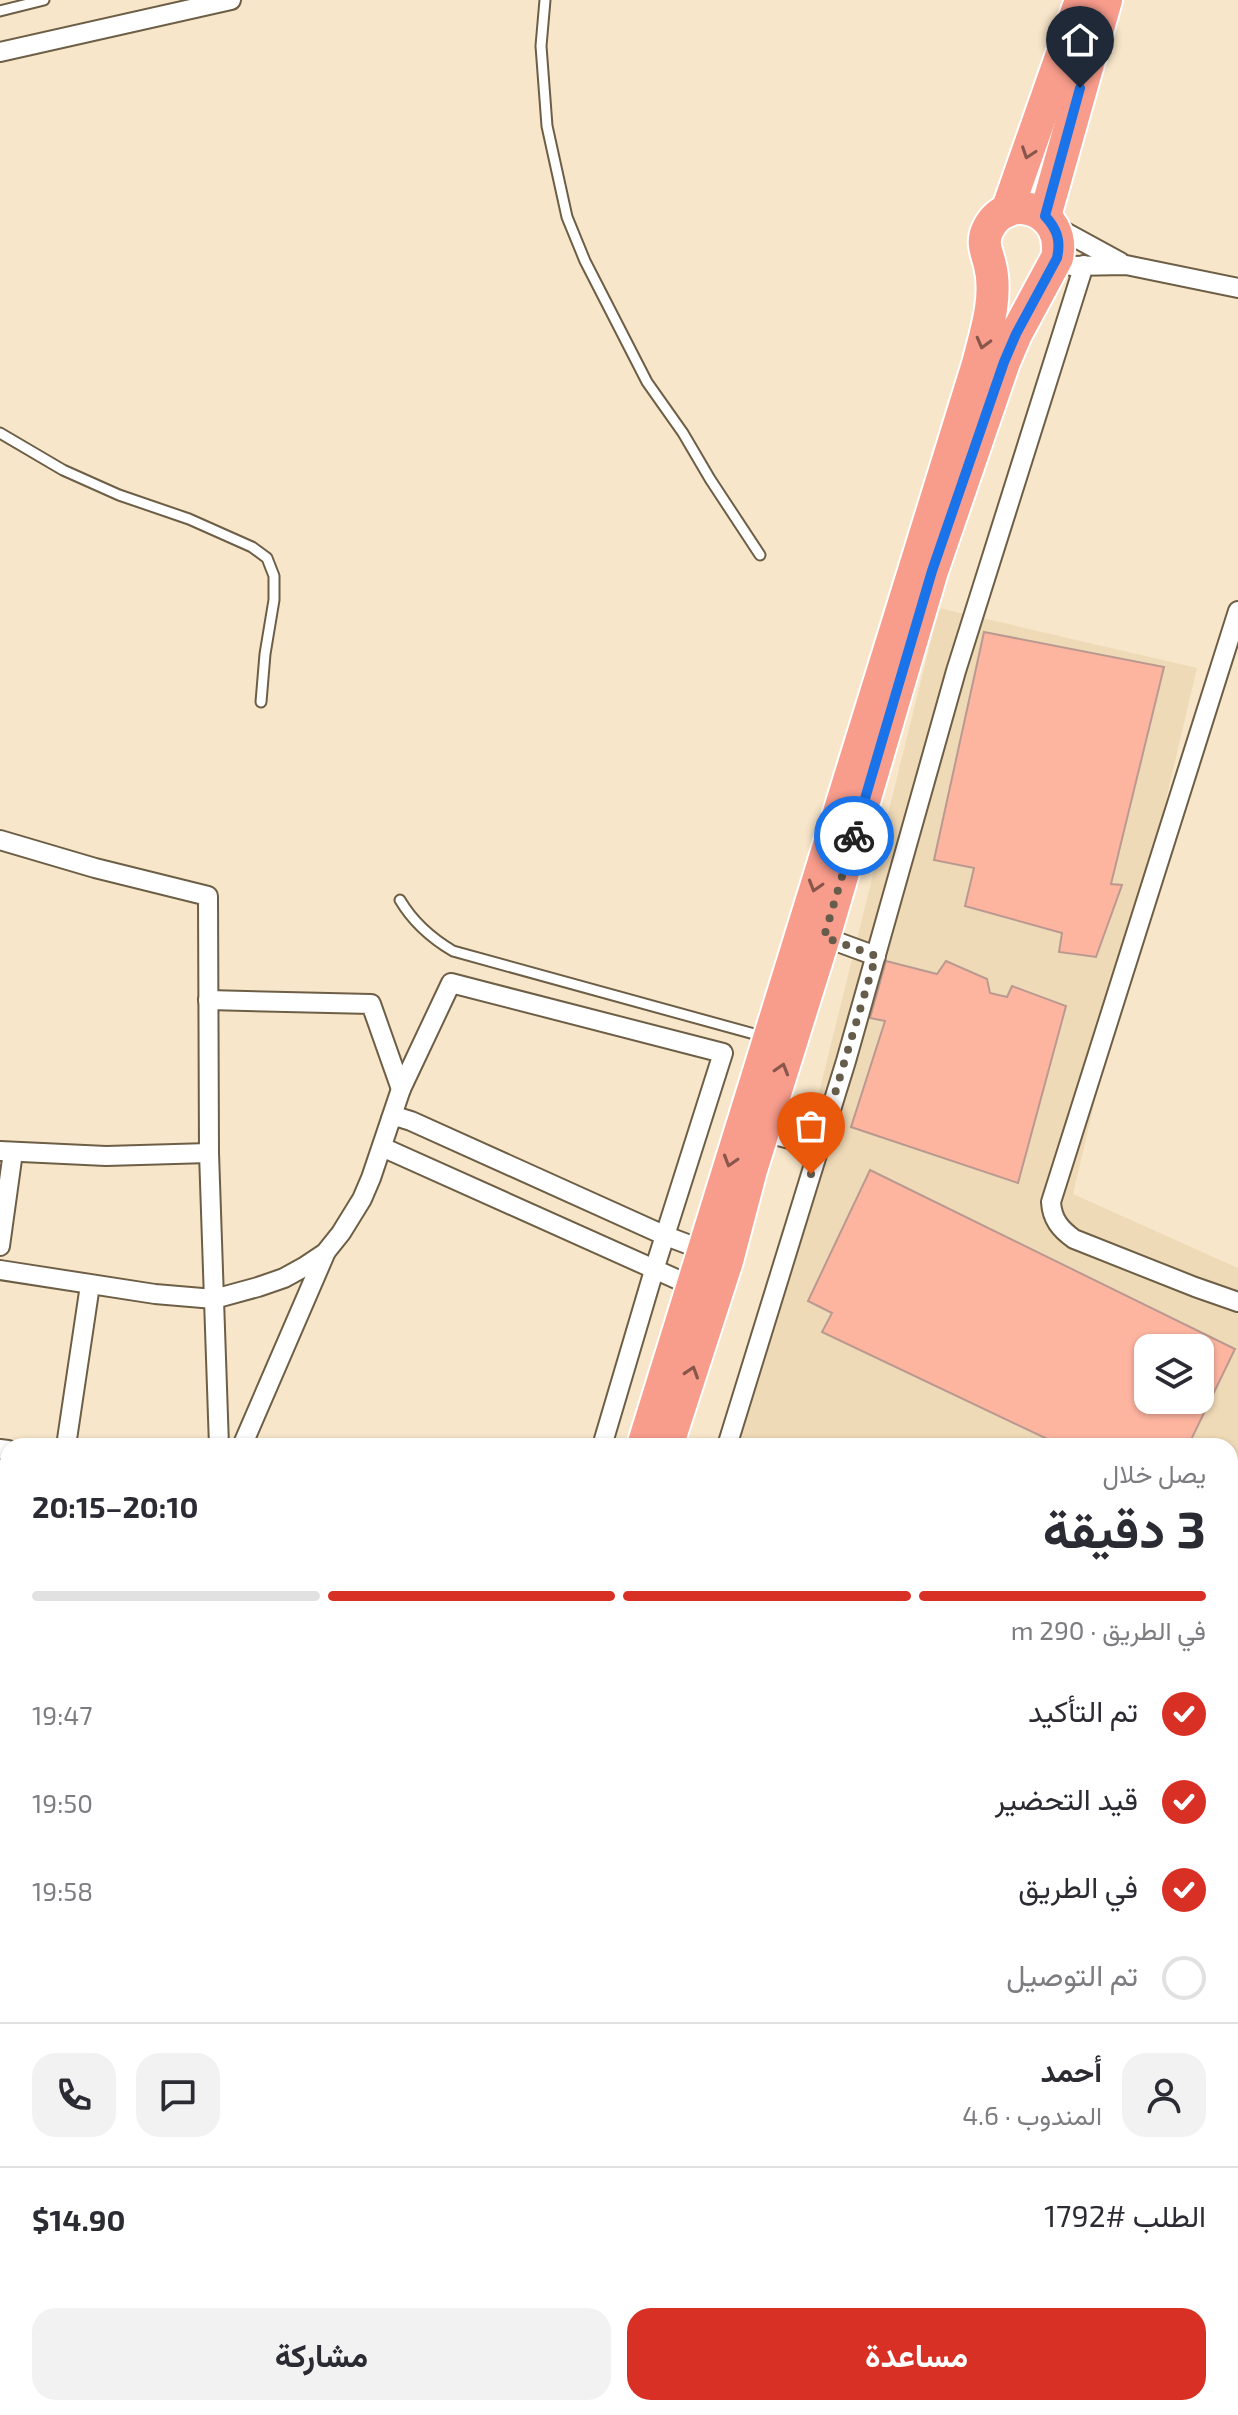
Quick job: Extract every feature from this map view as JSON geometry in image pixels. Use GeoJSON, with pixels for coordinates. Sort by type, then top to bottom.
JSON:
{"type":"FeatureCollection","features":[{"type":"Feature","properties":{"kind":"highway"},"geometry":{"type":"LineString","coordinates":[[1007,211],[1081,0]]}},
{"type":"Feature","properties":{"kind":"highway"},"geometry":{"type":"LineString","coordinates":[[1049,221],[1106,0]]}},
{"type":"Feature","properties":{"kind":"highway"},"geometry":{"type":"LineString","coordinates":[[645,1438],[978,364],[992,299],[990,266],[984,241],[988,228],[1007,211],[1020,208],[1033,210],[1049,221],[1058,236],[1061,269],[1016,334],[1004,362],[932,571],[727,1261],[670,1438]]}},
{"type":"Feature","properties":{"kind":"highway"},"geometry":{"type":"LineString","coordinates":[[990,266],[999,276],[1011,282],[1024,283],[1061,269]]}},
{"type":"Feature","properties":{"kind":"street"},"geometry":{"type":"LineString","coordinates":[[0,52],[231,0]]}},
{"type":"Feature","properties":{"kind":"street"},"geometry":{"type":"LineString","coordinates":[[1049,221],[1126,265]]}},
{"type":"Feature","properties":{"kind":"street"},"geometry":{"type":"LineString","coordinates":[[729,1438],[876,956],[956,671],[1061,269],[1126,265],[1238,288]]}},
{"type":"Feature","properties":{"kind":"street"},"geometry":{"type":"LineString","coordinates":[[1238,611],[1051,1202],[1051,1211],[1057,1223],[1074,1239],[1238,1302]]}},
{"type":"Feature","properties":{"kind":"street"},"geometry":{"type":"LineString","coordinates":[[0,840],[208,896],[209,1153],[219,1438]]}},
{"type":"Feature","properties":{"kind":"street"},"geometry":{"type":"LineString","coordinates":[[824,937],[876,956]]}},
{"type":"Feature","properties":{"kind":"street"},"geometry":{"type":"LineString","coordinates":[[245,1438],[325,1253],[362,1199],[401,1089],[451,983],[723,1053],[604,1438]]}},
{"type":"Feature","properties":{"kind":"street"},"geometry":{"type":"LineString","coordinates":[[208,1000],[371,1004],[401,1089]]}},
{"type":"Feature","properties":{"kind":"street"},"geometry":{"type":"LineString","coordinates":[[391,1119],[398,1117],[411,1121],[543,1182],[703,1250]]}},
{"type":"Feature","properties":{"kind":"street"},"geometry":{"type":"LineString","coordinates":[[763,1132],[820,1147]]}},
{"type":"Feature","properties":{"kind":"street"},"geometry":{"type":"LineString","coordinates":[[382,1147],[692,1286]]}},
{"type":"Feature","properties":{"kind":"street"},"geometry":{"type":"LineString","coordinates":[[0,1246],[6,1152],[106,1156],[209,1153]]}},
{"type":"Feature","properties":{"kind":"street"},"geometry":{"type":"LineString","coordinates":[[528,1213],[543,1182]]}},
{"type":"Feature","properties":{"kind":"street"},"geometry":{"type":"LineString","coordinates":[[0,1270],[155,1294],[214,1299],[284,1278],[325,1253]]}},
{"type":"Feature","properties":{"kind":"street"},"geometry":{"type":"LineString","coordinates":[[67,1438],[90,1285]]}},
{"type":"Feature","properties":{"kind":"lane"},"geometry":{"type":"LineString","coordinates":[[0,11],[44,0]]}},
{"type":"Feature","properties":{"kind":"lane"},"geometry":{"type":"LineString","coordinates":[[545,0],[541,46],[547,126],[567,217],[585,261],[647,382],[760,555]]}},
{"type":"Feature","properties":{"kind":"lane"},"geometry":{"type":"LineString","coordinates":[[0,433],[63,470],[119,495],[189,519],[252,547],[267,558],[274,576],[274,600],[261,702]]}},
{"type":"Feature","properties":{"kind":"lane"},"geometry":{"type":"LineString","coordinates":[[400,900],[414,920],[453,951],[768,1037]]}},
{"type":"Feature","properties":{"kind":"shaded area"},"geometry":{"type":"Polygon","coordinates":[[[939,608],[1197,668],[1073,1194],[1238,1268],[1238,1438],[734,1436],[939,608]]]}},
{"type":"Feature","properties":{"kind":"building"},"geometry":{"type":"Polygon","coordinates":[[[984,632],[1164,667],[1111,884],[1122,885],[1096,957],[1059,952],[1062,933],[965,906],[974,868],[934,860],[984,632]]]}},
{"type":"Feature","properties":{"kind":"building"},"geometry":{"type":"Polygon","coordinates":[[[886,961],[937,974],[946,961],[987,979],[990,993],[1007,997],[1012,986],[1066,1006],[1018,1183],[851,1127],[885,1021],[870,1018],[886,961]]]}},
{"type":"Feature","properties":{"kind":"building"},"geometry":{"type":"Polygon","coordinates":[[[870,1170],[1204,1334],[1134,1334],[1134,1414],[1204,1414],[1192,1438],[1045,1438],[822,1332],[832,1313],[808,1301],[870,1170]]]}},
{"type":"Feature","properties":{"kind":"building"},"geometry":{"type":"Polygon","coordinates":[[[1214,1339],[1235,1349],[1214,1392],[1214,1339]]]}},
{"type":"Feature","properties":{"kind":"way so far"},"geometry":{"type":"LineString","coordinates":[[811,1174],[876,956],[824,937],[854,836]]}},
{"type":"Feature","properties":{"kind":"route"},"geometry":{"type":"LineString","coordinates":[[854,836],[932,571],[1004,362],[1057,258],[1060,247],[1058,236],[1045,216],[1080,88]]}}]}
